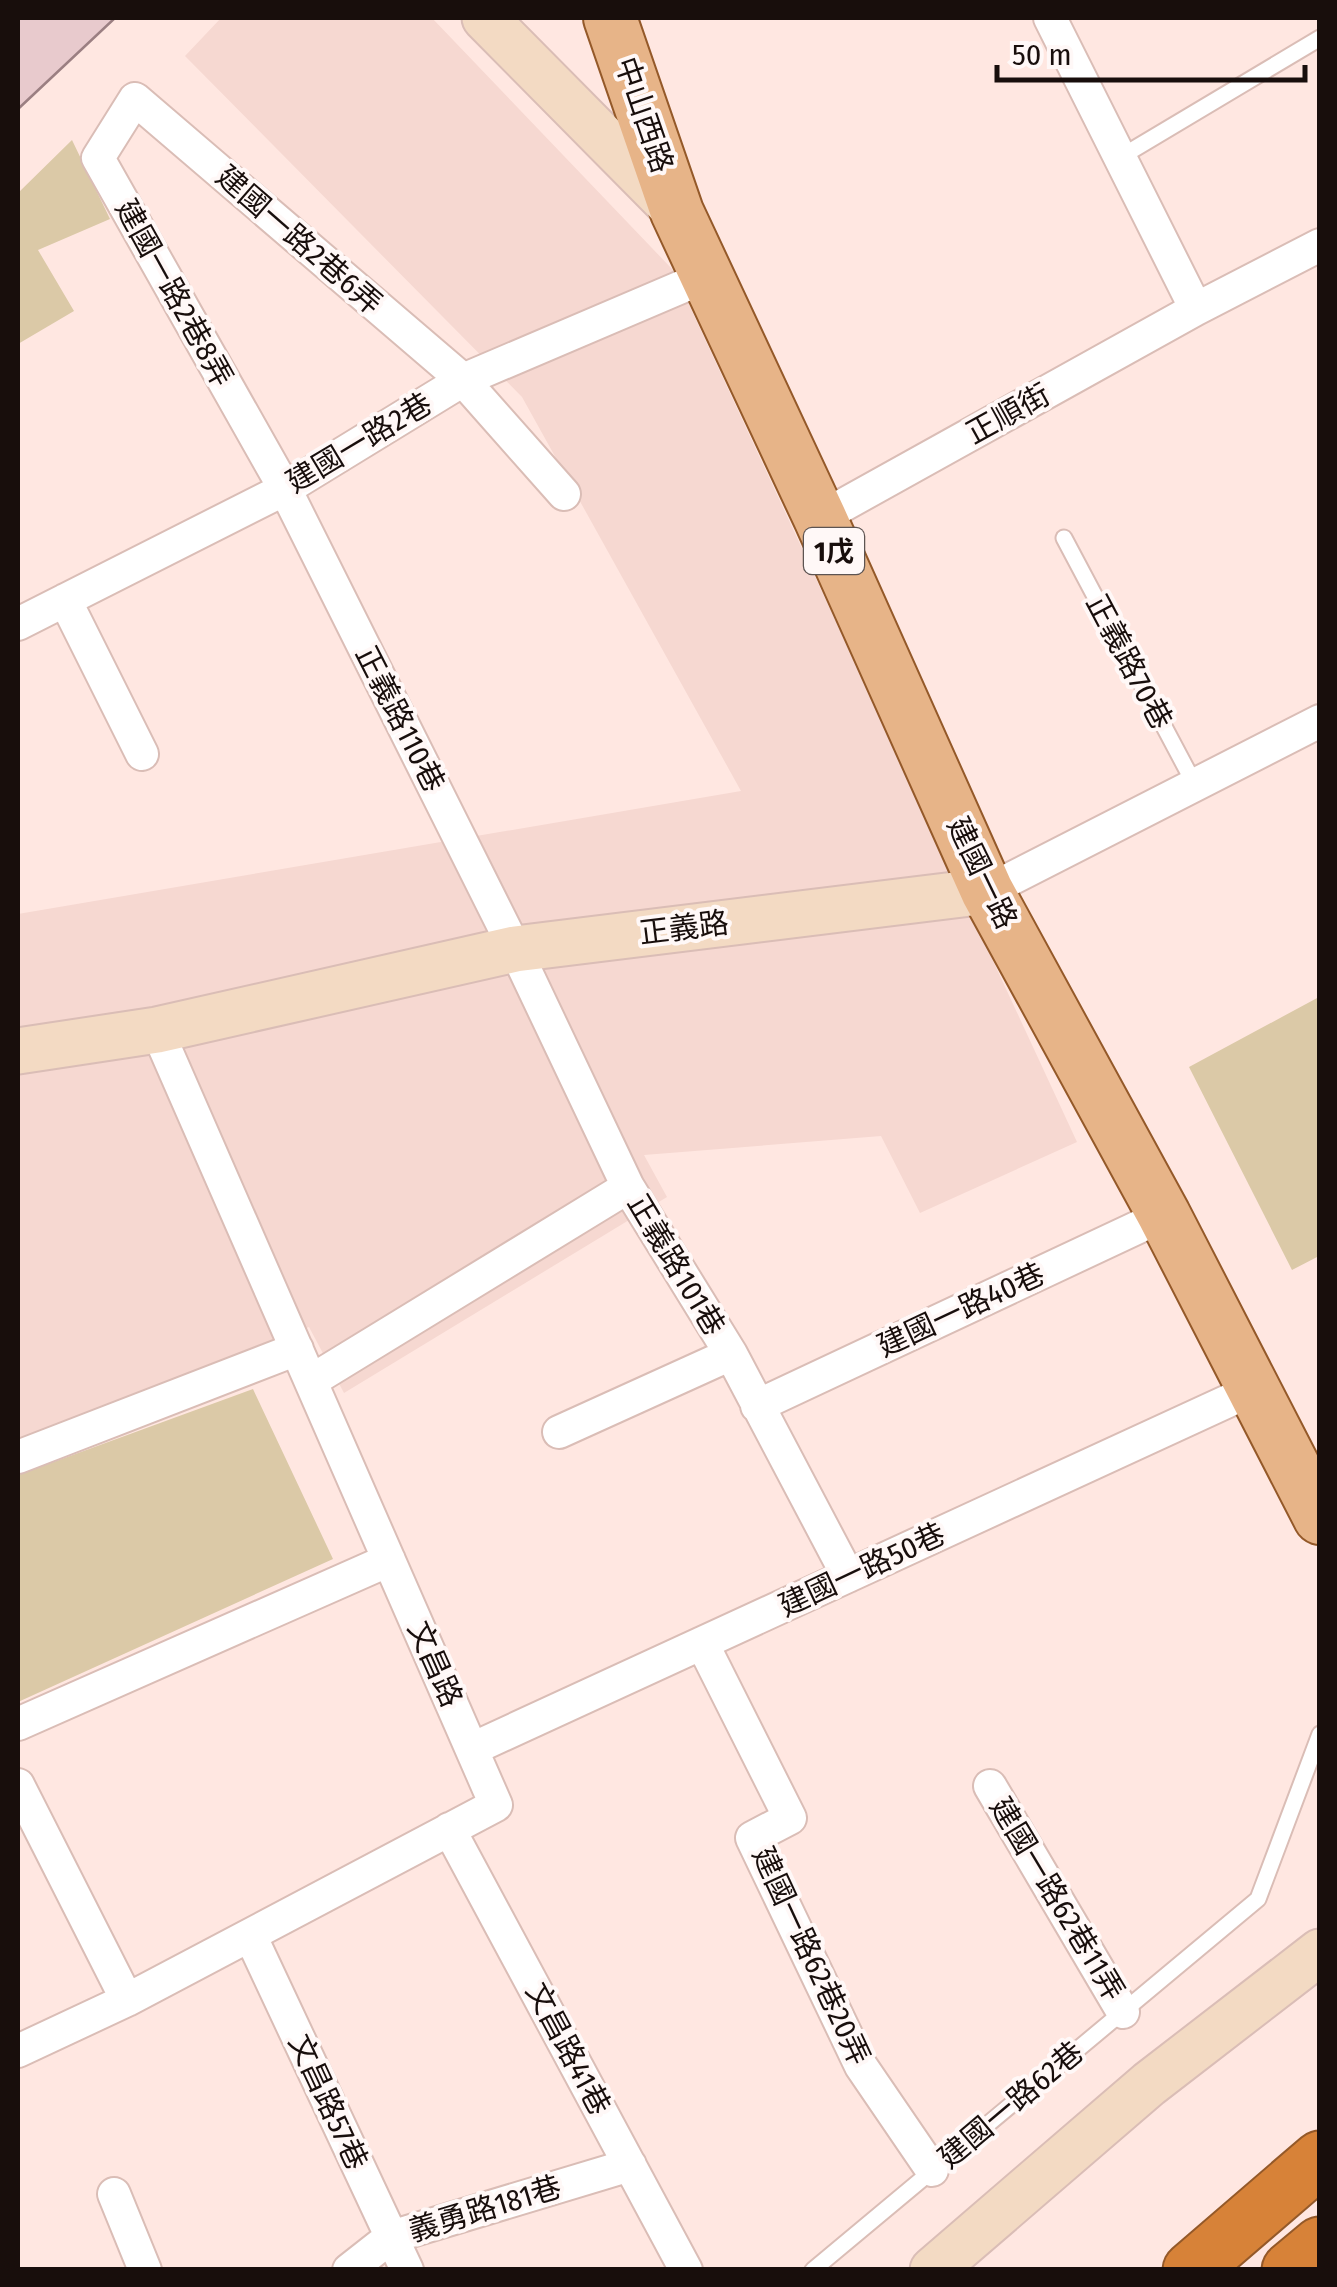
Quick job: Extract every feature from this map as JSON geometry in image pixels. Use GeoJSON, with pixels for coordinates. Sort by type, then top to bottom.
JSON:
{"type":"FeatureCollection","features":[{"type":"Feature","properties":{"kind":"highway"},"geometry":{"type":"LineString","coordinates":[[1191,2270],[1320,2159]]}},
{"type":"Feature","properties":{"kind":"highway"},"geometry":{"type":"LineString","coordinates":[[1290,2270],[1320,2245]]}},
{"type":"Feature","properties":{"kind":"main road","name":"中山西路"},"geometry":{"type":"LineString","coordinates":[[610,18],[677,212]]}},
{"type":"Feature","properties":{"kind":"main road","name":"建國一路"},"geometry":{"type":"LineString","coordinates":[[677,212],[987,891],[1164,1215],[1320,1518]]}},
{"type":"Feature","properties":{"kind":"street"},"geometry":{"type":"LineString","coordinates":[[485,18],[677,212]]}},
{"type":"Feature","properties":{"kind":"street"},"geometry":{"type":"LineString","coordinates":[[1050,18],[1196,310]]}},
{"type":"Feature","properties":{"kind":"street","name":"建國一路2巷6弄"},"geometry":{"type":"LineString","coordinates":[[135,100],[463,380],[564,494]]}},
{"type":"Feature","properties":{"kind":"street","name":"建國一路2巷8弄"},"geometry":{"type":"LineString","coordinates":[[135,100],[98,158],[285,489]]}},
{"type":"Feature","properties":{"kind":"street","name":"正順街"},"geometry":{"type":"LineString","coordinates":[[820,518],[1320,245]]}},
{"type":"Feature","properties":{"kind":"street","name":"建國一路2巷"},"geometry":{"type":"LineString","coordinates":[[18,624],[285,489],[463,380],[706,276]]}},
{"type":"Feature","properties":{"kind":"street","name":"正義路110巷"},"geometry":{"type":"LineString","coordinates":[[285,489],[515,949]]}},
{"type":"Feature","properties":{"kind":"street"},"geometry":{"type":"LineString","coordinates":[[64,600],[142,754]]}},
{"type":"Feature","properties":{"kind":"street","name":"正義路"},"geometry":{"type":"LineString","coordinates":[[18,1051],[157,1030],[515,949],[987,891],[1320,721]]}},
{"type":"Feature","properties":{"kind":"street","name":"正義路101巷"},"geometry":{"type":"LineString","coordinates":[[515,949],[628,1187],[731,1354],[848,1576]]}},
{"type":"Feature","properties":{"kind":"street","name":"文昌路"},"geometry":{"type":"LineString","coordinates":[[18,2051],[127,2000],[496,1804],[157,1030]]}},
{"type":"Feature","properties":{"kind":"street"},"geometry":{"type":"LineString","coordinates":[[311,1381],[628,1187]]}},
{"type":"Feature","properties":{"kind":"street","name":"建國一路40巷"},"geometry":{"type":"LineString","coordinates":[[757,1406],[1164,1215]]}},
{"type":"Feature","properties":{"kind":"street"},"geometry":{"type":"LineString","coordinates":[[18,1457],[297,1349]]}},
{"type":"Feature","properties":{"kind":"street"},"geometry":{"type":"LineString","coordinates":[[559,1432],[731,1354]]}},
{"type":"Feature","properties":{"kind":"street","name":"建國一路50巷"},"geometry":{"type":"LineString","coordinates":[[472,1749],[1252,1390]]}},
{"type":"Feature","properties":{"kind":"street"},"geometry":{"type":"LineString","coordinates":[[18,1724],[389,1560]]}},
{"type":"Feature","properties":{"kind":"street","name":"建國一路62巷20弄"},"geometry":{"type":"LineString","coordinates":[[702,1644],[790,1818],[752,1838],[861,2066],[932,2170]]}},
{"type":"Feature","properties":{"kind":"street"},"geometry":{"type":"LineString","coordinates":[[18,1785],[127,2000]]}},
{"type":"Feature","properties":{"kind":"street","name":"建國一路62巷11弄"},"geometry":{"type":"LineString","coordinates":[[990,1786],[1124,2012]]}},
{"type":"Feature","properties":{"kind":"street","name":"文昌路41巷"},"geometry":{"type":"LineString","coordinates":[[449,1830],[686,2270]]}},
{"type":"Feature","properties":{"kind":"street","name":"文昌路57巷"},"geometry":{"type":"LineString","coordinates":[[250,1935],[406,2270]]}},
{"type":"Feature","properties":{"kind":"street"},"geometry":{"type":"LineString","coordinates":[[934,2270],[1149,2084],[1320,1952]]}},
{"type":"Feature","properties":{"kind":"street","name":"義勇路181巷"},"geometry":{"type":"LineString","coordinates":[[349,2270],[391,2237],[630,2165]]}},
{"type":"Feature","properties":{"kind":"street"},"geometry":{"type":"LineString","coordinates":[[114,2194],[145,2270]]}},
{"type":"Feature","properties":{"kind":"lane"},"geometry":{"type":"LineString","coordinates":[[1118,158],[1320,38]]}},
{"type":"Feature","properties":{"kind":"lane","name":"正義路70巷"},"geometry":{"type":"LineString","coordinates":[[1064,538],[1194,785]]}},
{"type":"Feature","properties":{"kind":"lane","name":"建國一路62巷"},"geometry":{"type":"LineString","coordinates":[[813,2270],[1258,1899],[1320,1734]]}},
{"type":"Feature","properties":{"kind":"shaded area"},"geometry":{"type":"Polygon","coordinates":[[[221,18],[432,18],[673,270],[1077,1142],[920,1213],[881,1136],[644,1155],[667,1197],[344,1393],[309,1327],[18,1439],[18,914],[741,791],[522,397],[185,56],[221,18]]]}},
{"type":"Feature","properties":{"kind":"shaded area"},"geometry":{"type":"Polygon","coordinates":[[[72,140],[110,219],[38,250],[74,311],[18,344],[18,193],[72,140]]]}},
{"type":"Feature","properties":{"kind":"shaded area"},"geometry":{"type":"Polygon","coordinates":[[[1319,997],[1319,1256],[1292,1270],[1189,1067],[1319,997]]]}},
{"type":"Feature","properties":{"kind":"shaded area"},"geometry":{"type":"Polygon","coordinates":[[[253,1389],[333,1559],[18,1702],[18,1475],[253,1389]]]}},
{"type":"Feature","properties":{"kind":"building"},"geometry":{"type":"Polygon","coordinates":[[[18,18],[115,18],[18,109],[18,18]]]}}]}
